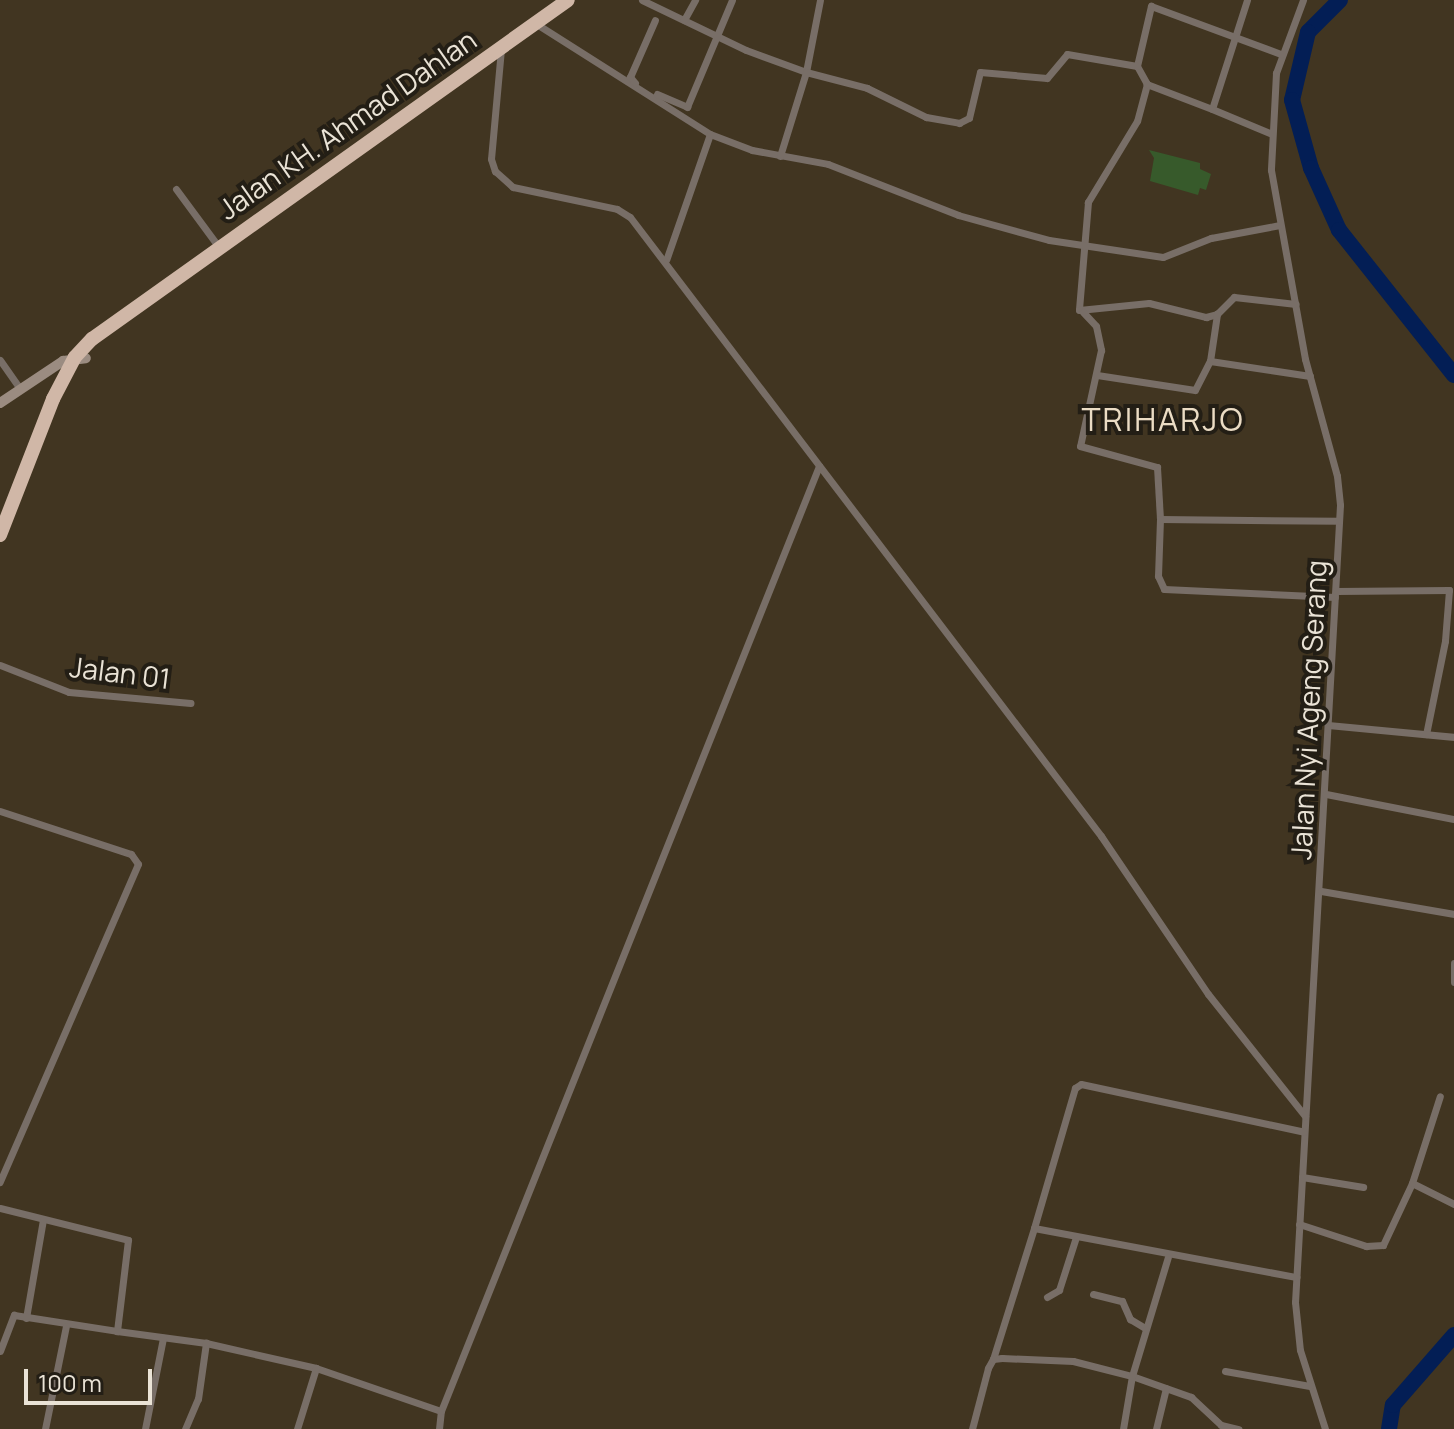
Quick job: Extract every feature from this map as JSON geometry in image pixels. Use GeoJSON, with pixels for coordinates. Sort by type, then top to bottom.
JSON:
{"type":"FeatureCollection","features":[{"type":"Feature","properties":{"kind":"highway","name":"Jalan KH. Ahmad Dahlan"},"geometry":{"type":"LineString","coordinates":[[0,535],[37,438],[81,358],[216,244],[568,0]]}},
{"type":"Feature","properties":{"kind":"highway"},"geometry":{"type":"LineString","coordinates":[[49,371],[64,385]]}},
{"type":"Feature","properties":{"kind":"street"},"geometry":{"type":"LineString","coordinates":[[642,0],[717,36],[806,72],[867,88],[926,117],[959,123],[969,118],[980,72],[1047,78],[1067,54],[1137,66]]}},
{"type":"Feature","properties":{"kind":"street"},"geometry":{"type":"LineString","coordinates":[[684,20],[695,0]]}},
{"type":"Feature","properties":{"kind":"street"},"geometry":{"type":"LineString","coordinates":[[655,20],[630,79],[685,108],[732,0]]}},
{"type":"Feature","properties":{"kind":"street"},"geometry":{"type":"LineString","coordinates":[[780,156],[806,72],[820,0]]}},
{"type":"Feature","properties":{"kind":"street"},"geometry":{"type":"LineString","coordinates":[[1212,109],[1247,0]]}},
{"type":"Feature","properties":{"kind":"street","name":"Jalan Nyi Ageng Serang"},"geometry":{"type":"LineString","coordinates":[[1303,0],[1281,54],[1271,170],[1310,376],[1337,476],[1339,521],[1321,891],[1296,1277],[1296,1323],[1310,1386],[1325,1429]]}},
{"type":"Feature","properties":{"kind":"street"},"geometry":{"type":"LineString","coordinates":[[1272,134],[1147,84],[1137,66],[1151,3],[1281,54]]}},
{"type":"Feature","properties":{"kind":"street"},"geometry":{"type":"LineString","coordinates":[[535,23],[710,134],[780,156],[828,164],[1010,232],[1163,257],[1211,238],[1280,225]]}},
{"type":"Feature","properties":{"kind":"street"},"geometry":{"type":"LineString","coordinates":[[501,47],[491,159],[501,178],[513,187],[624,212],[666,260],[1101,836],[1208,994],[1305,1116]]}},
{"type":"Feature","properties":{"kind":"street"},"geometry":{"type":"LineString","coordinates":[[1147,84],[1137,121],[1092,193],[1082,245],[1078,303],[1083,312],[1093,319],[1100,339],[1097,375],[1080,446],[1157,467],[1160,519],[1158,576],[1164,589],[1335,594],[1451,590],[1426,734]]}},
{"type":"Feature","properties":{"kind":"street"},"geometry":{"type":"LineString","coordinates":[[666,260],[710,134]]}},
{"type":"Feature","properties":{"kind":"street"},"geometry":{"type":"LineString","coordinates":[[176,189],[216,244]]}},
{"type":"Feature","properties":{"kind":"street"},"geometry":{"type":"LineString","coordinates":[[1083,312],[1149,303],[1206,317],[1217,314],[1234,297],[1296,304]]}},
{"type":"Feature","properties":{"kind":"street"},"geometry":{"type":"LineString","coordinates":[[1097,375],[1195,390],[1210,361],[1217,314]]}},
{"type":"Feature","properties":{"kind":"street"},"geometry":{"type":"LineString","coordinates":[[0,403],[49,371],[81,358]]}},
{"type":"Feature","properties":{"kind":"street"},"geometry":{"type":"LineString","coordinates":[[0,360],[20,389]]}},
{"type":"Feature","properties":{"kind":"street"},"geometry":{"type":"LineString","coordinates":[[1210,361],[1310,376]]}},
{"type":"Feature","properties":{"kind":"street"},"geometry":{"type":"LineString","coordinates":[[439,1429],[441,1411],[819,466]]}},
{"type":"Feature","properties":{"kind":"street"},"geometry":{"type":"LineString","coordinates":[[1160,519],[1339,521]]}},
{"type":"Feature","properties":{"kind":"street","name":"Jalan 01"},"geometry":{"type":"LineString","coordinates":[[0,665],[69,692],[191,703]]}},
{"type":"Feature","properties":{"kind":"street"},"geometry":{"type":"LineString","coordinates":[[1328,725],[1454,737]]}},
{"type":"Feature","properties":{"kind":"street"},"geometry":{"type":"LineString","coordinates":[[1326,794],[1454,819]]}},
{"type":"Feature","properties":{"kind":"street"},"geometry":{"type":"LineString","coordinates":[[0,811],[131,854],[138,864],[0,1182]]}},
{"type":"Feature","properties":{"kind":"street"},"geometry":{"type":"LineString","coordinates":[[1321,891],[1454,914]]}},
{"type":"Feature","properties":{"kind":"street"},"geometry":{"type":"LineString","coordinates":[[1454,963],[1454,982]]}},
{"type":"Feature","properties":{"kind":"street"},"geometry":{"type":"LineString","coordinates":[[972,1429],[1075,1088],[1081,1084],[1304,1132]]}},
{"type":"Feature","properties":{"kind":"street"},"geometry":{"type":"LineString","coordinates":[[1299,1224],[1366,1246],[1383,1245],[1412,1183],[1440,1096]]}},
{"type":"Feature","properties":{"kind":"street"},"geometry":{"type":"LineString","coordinates":[[1302,1177],[1363,1187]]}},
{"type":"Feature","properties":{"kind":"street"},"geometry":{"type":"LineString","coordinates":[[1412,1183],[1454,1204]]}},
{"type":"Feature","properties":{"kind":"street"},"geometry":{"type":"LineString","coordinates":[[0,1208],[129,1241],[117,1331]]}},
{"type":"Feature","properties":{"kind":"street"},"geometry":{"type":"LineString","coordinates":[[26,1318],[43,1220]]}},
{"type":"Feature","properties":{"kind":"street"},"geometry":{"type":"LineString","coordinates":[[1034,1228],[1168,1257],[1296,1277]]}},
{"type":"Feature","properties":{"kind":"street"},"geometry":{"type":"LineString","coordinates":[[1047,1297],[1059,1290],[1076,1237]]}},
{"type":"Feature","properties":{"kind":"street"},"geometry":{"type":"LineString","coordinates":[[1123,1429],[1132,1376],[1168,1257]]}},
{"type":"Feature","properties":{"kind":"street"},"geometry":{"type":"LineString","coordinates":[[1093,1294],[1122,1301],[1130,1319],[1145,1328]]}},
{"type":"Feature","properties":{"kind":"street"},"geometry":{"type":"LineString","coordinates":[[0,1351],[11,1316],[26,1318],[66,1326],[206,1343],[316,1368],[441,1411]]}},
{"type":"Feature","properties":{"kind":"street"},"geometry":{"type":"LineString","coordinates":[[45,1429],[66,1326]]}},
{"type":"Feature","properties":{"kind":"street"},"geometry":{"type":"LineString","coordinates":[[145,1429],[163,1338]]}},
{"type":"Feature","properties":{"kind":"street"},"geometry":{"type":"LineString","coordinates":[[185,1429],[198,1399],[206,1343]]}},
{"type":"Feature","properties":{"kind":"street"},"geometry":{"type":"LineString","coordinates":[[993,1359],[1073,1361],[1132,1376],[1196,1401],[1221,1425],[1239,1429]]}},
{"type":"Feature","properties":{"kind":"street"},"geometry":{"type":"LineString","coordinates":[[297,1429],[316,1368]]}},
{"type":"Feature","properties":{"kind":"street"},"geometry":{"type":"LineString","coordinates":[[1225,1371],[1310,1386]]}},
{"type":"Feature","properties":{"kind":"street"},"geometry":{"type":"LineString","coordinates":[[1156,1429],[1166,1388]]}},
{"type":"Feature","properties":{"kind":"green space"},"geometry":{"type":"Polygon","coordinates":[[[1149,150],[1200,163],[1200,169],[1211,174],[1206,190],[1200,188],[1198,195],[1150,181],[1154,158],[1149,150]]]}},
{"type":"Feature","properties":{"kind":"waterway"},"geometry":{"type":"LineString","coordinates":[[1340,0],[1308,32],[1292,100],[1311,168],[1339,230],[1454,375]]}},
{"type":"Feature","properties":{"kind":"waterway"},"geometry":{"type":"LineString","coordinates":[[1389,1429],[1393,1405],[1454,1335]]}},
{"type":"Feature","properties":{"kind":"district","name":"TRIHARJO"},"geometry":{"type":"Point","coordinates":[1163,419]}}]}
